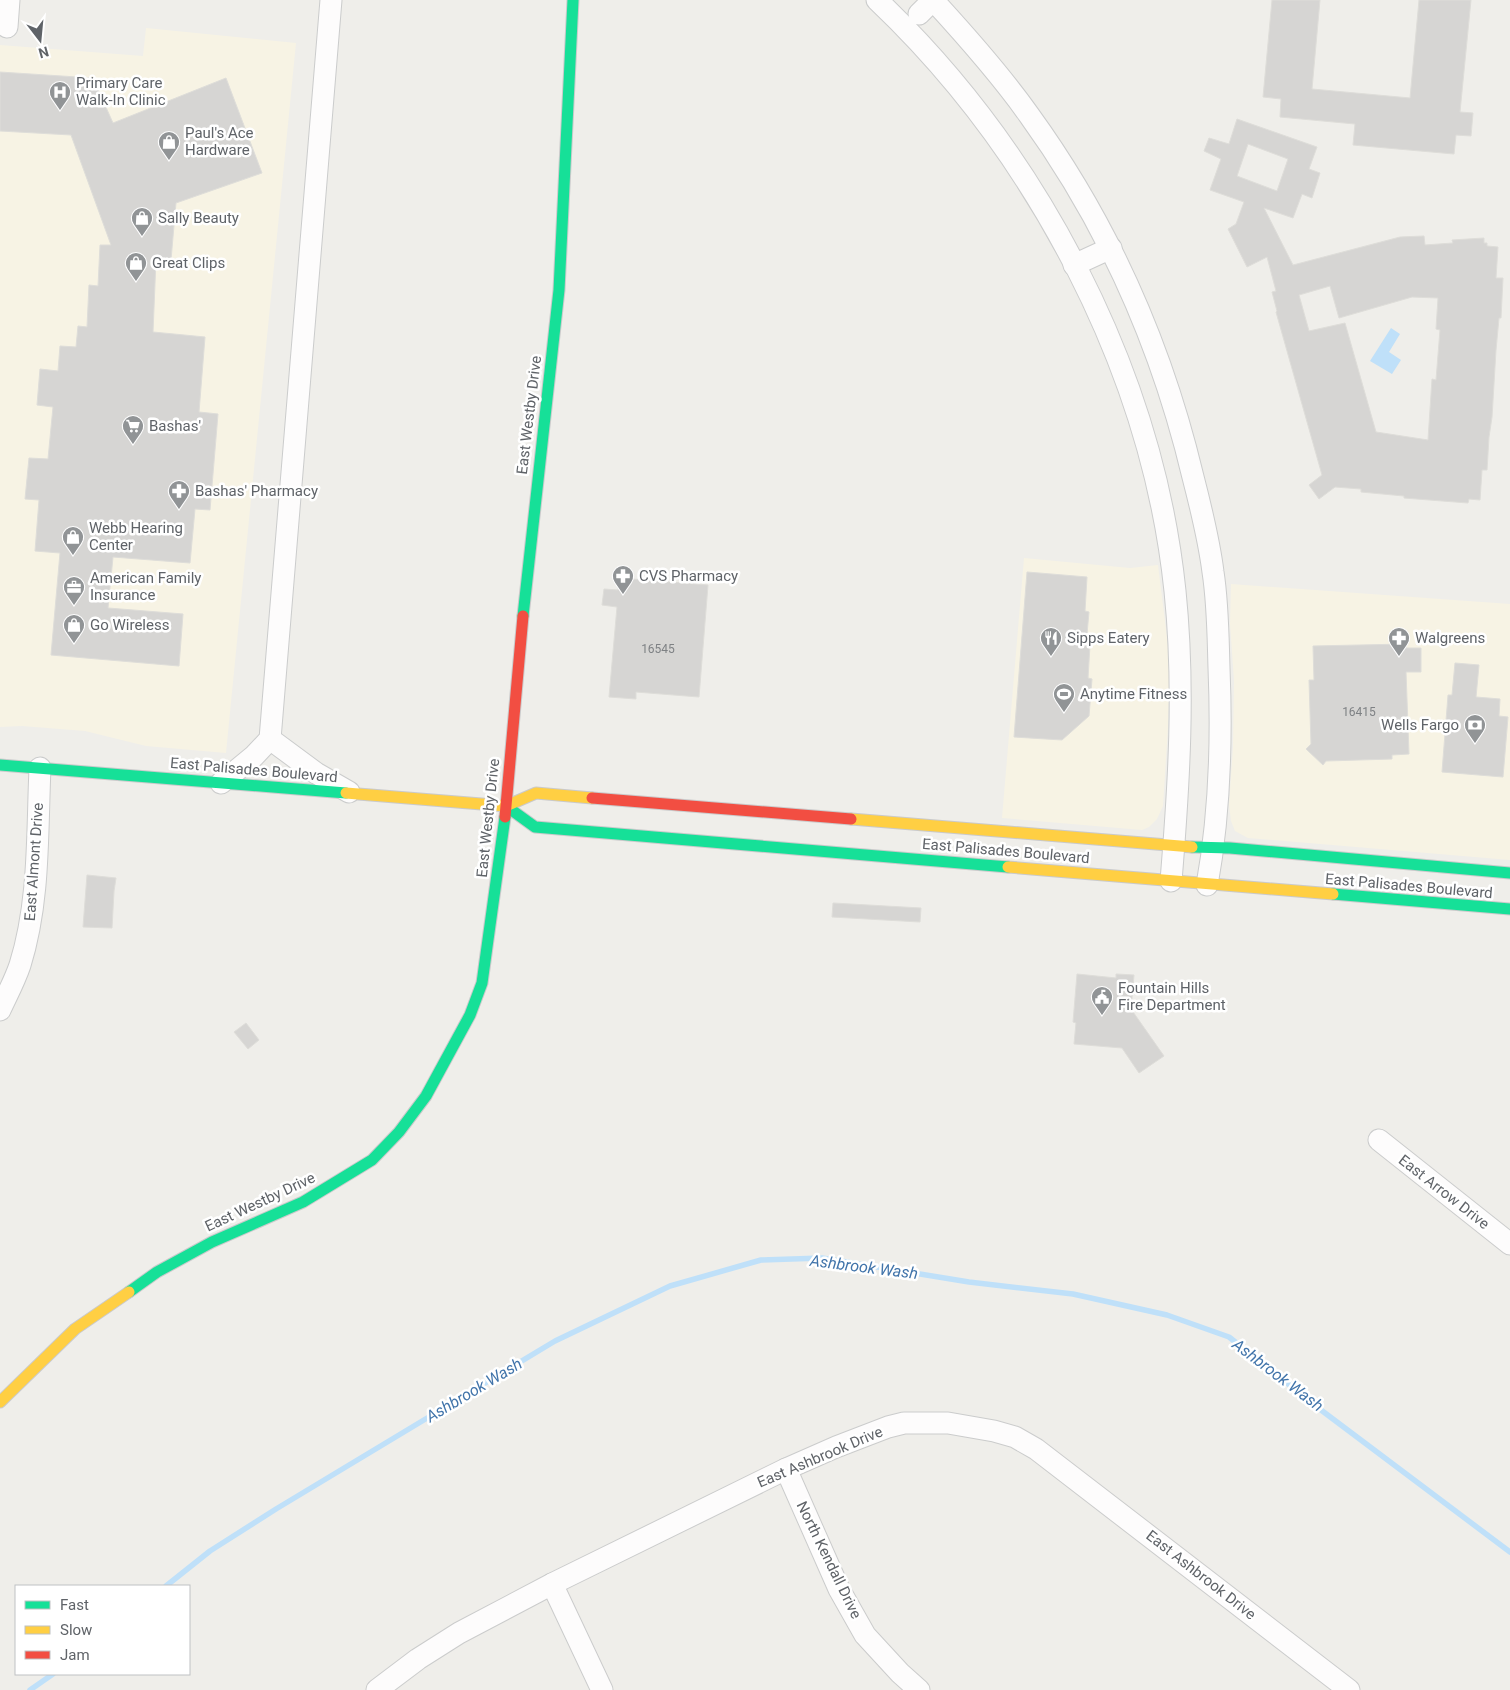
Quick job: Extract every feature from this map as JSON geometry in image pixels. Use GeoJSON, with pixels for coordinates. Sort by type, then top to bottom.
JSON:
{"type":"FeatureCollection","features":[{"type":"Feature","properties":{"kind":"street"},"geometry":{"type":"LineString","coordinates":[[7,27],[10,0]]}},
{"type":"Feature","properties":{"kind":"street"},"geometry":{"type":"LineString","coordinates":[[221,783],[254,756],[270,739],[332,0]]}},
{"type":"Feature","properties":{"kind":"street","name":"East Westby Drive"},"geometry":{"type":"LineString","coordinates":[[0,1402],[75,1329],[157,1272],[212,1242],[303,1202],[372,1160],[399,1132],[426,1096],[470,1015],[482,983],[506,806],[522,623],[559,290],[574,0]]}},
{"type":"Feature","properties":{"kind":"street"},"geometry":{"type":"LineString","coordinates":[[877,0],[906,28],[946,73],[999,139],[1036,195],[1099,316],[1132,402],[1154,474],[1175,589],[1181,692],[1181,728],[1171,882]]}},
{"type":"Feature","properties":{"kind":"street"},"geometry":{"type":"LineString","coordinates":[[928,5],[987,60],[1030,115],[1078,190],[1111,248],[1141,313],[1173,401],[1197,490],[1213,571],[1221,730],[1214,847],[1207,885]]}},
{"type":"Feature","properties":{"kind":"street"},"geometry":{"type":"LineString","coordinates":[[1074,265],[1111,248]]}},
{"type":"Feature","properties":{"kind":"street"},"geometry":{"type":"LineString","coordinates":[[270,739],[316,773],[352,793]]}},
{"type":"Feature","properties":{"kind":"street","name":"East Palisades Boulevard"},"geometry":{"type":"LineString","coordinates":[[0,765],[506,806],[536,793],[1174,846],[1214,847],[1510,873]]}},
{"type":"Feature","properties":{"kind":"street","name":"East Almont Drive"},"geometry":{"type":"LineString","coordinates":[[0,1010],[20,965],[29,930],[35,890],[40,768]]}},
{"type":"Feature","properties":{"kind":"street","name":"East Palisades Boulevard"},"geometry":{"type":"LineString","coordinates":[[506,806],[535,827],[995,864],[1171,882],[1510,909]]}},
{"type":"Feature","properties":{"kind":"street","name":"East Arrow Drive"},"geometry":{"type":"LineString","coordinates":[[1379,1140],[1510,1244]]}},
{"type":"Feature","properties":{"kind":"street","name":"East Ashbrook Drive"},"geometry":{"type":"LineString","coordinates":[[377,1690],[418,1659],[460,1633],[552,1584],[786,1470],[836,1447],[888,1427],[904,1423],[948,1423],[994,1431],[1015,1437],[1036,1449],[1349,1690]]}},
{"type":"Feature","properties":{"kind":"street","name":"North Kendall Drive"},"geometry":{"type":"LineString","coordinates":[[786,1470],[839,1589],[866,1635],[919,1690]]}},
{"type":"Feature","properties":{"kind":"street"},"geometry":{"type":"LineString","coordinates":[[552,1584],[602,1690]]}},
{"type":"Feature","properties":{"kind":"shaded area"},"geometry":{"type":"Polygon","coordinates":[[[146,28],[296,43],[226,753],[146,746],[85,731],[22,726],[0,727],[0,45],[143,56],[146,28]]]}},
{"type":"Feature","properties":{"kind":"shaded area"},"geometry":{"type":"Polygon","coordinates":[[[1024,558],[1130,568],[1158,565],[1170,662],[1168,727],[1163,806],[1157,819],[1149,827],[1142,830],[1002,818],[1024,558]]]}},
{"type":"Feature","properties":{"kind":"shaded area"},"geometry":{"type":"Polygon","coordinates":[[[1231,584],[1510,604],[1510,860],[1248,838],[1235,831],[1231,821],[1229,805],[1233,747],[1234,681],[1230,624],[1231,584]]]}},
{"type":"Feature","properties":{"kind":"water"},"geometry":{"type":"Polygon","coordinates":[[[1391,328],[1400,334],[1389,352],[1401,360],[1392,374],[1370,361],[1391,328]]]}},
{"type":"Feature","properties":{"kind":"building"},"geometry":{"type":"Polygon","coordinates":[[[1272,0],[1320,0],[1312,89],[1410,98],[1419,0],[1471,0],[1460,112],[1473,113],[1471,136],[1456,135],[1454,154],[1353,145],[1355,124],[1280,117],[1281,99],[1263,97],[1272,0]]]}},
{"type":"Feature","properties":{"kind":"building"},"geometry":{"type":"Polygon","coordinates":[[[0,72],[93,78],[113,123],[226,78],[262,173],[176,203],[171,260],[156,259],[153,332],[205,337],[199,412],[218,414],[210,510],[195,509],[190,563],[113,557],[108,608],[183,614],[179,666],[51,655],[60,553],[35,551],[39,500],[25,499],[29,458],[48,459],[53,407],[37,405],[40,369],[58,371],[60,346],[76,347],[78,326],[87,327],[89,285],[98,286],[100,245],[111,245],[71,135],[0,131],[0,72]]]}},
{"type":"Feature","properties":{"kind":"building"},"geometry":{"type":"Polygon","coordinates":[[[1237,119],[1317,147],[1309,169],[1320,173],[1312,198],[1302,194],[1293,218],[1264,208],[1293,265],[1400,237],[1424,236],[1425,245],[1453,243],[1452,240],[1484,238],[1484,243],[1487,243],[1487,246],[1498,247],[1496,278],[1503,278],[1501,318],[1499,318],[1496,350],[1487,470],[1482,470],[1480,500],[1469,499],[1468,503],[1404,498],[1404,496],[1361,492],[1361,489],[1335,487],[1319,499],[1309,485],[1322,475],[1276,312],[1272,292],[1276,291],[1267,257],[1247,267],[1228,229],[1236,224],[1244,202],[1210,190],[1221,159],[1204,151],[1209,138],[1229,144],[1237,119]],[[1248,144],[1237,176],[1277,191],[1288,159],[1248,144]],[[1330,286],[1299,295],[1309,331],[1345,323],[1376,432],[1428,440],[1432,379],[1436,380],[1440,330],[1436,329],[1438,298],[1412,297],[1339,318],[1330,286]]]}},
{"type":"Feature","properties":{"kind":"building"},"geometry":{"type":"Polygon","coordinates":[[[1027,572],[1087,577],[1085,611],[1089,612],[1086,645],[1090,645],[1088,678],[1092,679],[1089,716],[1062,740],[1014,737],[1027,572]]]}},
{"type":"Feature","properties":{"kind":"building","name":"CVS Pharmacy"},"geometry":{"type":"Polygon","coordinates":[[[619,578],[708,585],[699,697],[636,692],[636,699],[609,697],[617,607],[602,605],[604,589],[618,590],[619,578]]]}},
{"type":"Feature","properties":{"kind":"building","name":"Walgreens"},"geometry":{"type":"Polygon","coordinates":[[[1406,644],[1406,648],[1421,648],[1421,672],[1406,672],[1409,754],[1392,755],[1392,759],[1326,761],[1323,765],[1306,749],[1311,744],[1309,680],[1314,680],[1313,646],[1406,644]]]}},
{"type":"Feature","properties":{"kind":"building","name":"Wells Fargo"},"geometry":{"type":"Polygon","coordinates":[[[1455,663],[1479,665],[1476,697],[1500,699],[1499,716],[1508,717],[1503,777],[1442,772],[1448,695],[1452,695],[1455,663]]]}},
{"type":"Feature","properties":{"kind":"building"},"geometry":{"type":"Polygon","coordinates":[[[87,875],[116,878],[112,928],[83,927],[87,875]]]}},
{"type":"Feature","properties":{"kind":"building"},"geometry":{"type":"Polygon","coordinates":[[[833,903],[921,908],[920,922],[832,917],[833,903]]]}},
{"type":"Feature","properties":{"kind":"building","name":"Fountain Hills Fire Department"},"geometry":{"type":"Polygon","coordinates":[[[1077,974],[1116,978],[1116,974],[1134,975],[1131,1009],[1164,1056],[1139,1073],[1122,1048],[1074,1044],[1076,1023],[1073,1022],[1077,974]]]}},
{"type":"Feature","properties":{"kind":"building"},"geometry":{"type":"Polygon","coordinates":[[[246,1023],[259,1040],[248,1049],[234,1032],[246,1023]]]}},
{"type":"Feature","properties":{"kind":"waterway","name":"Ashbrook Wash"},"geometry":{"type":"LineString","coordinates":[[167,1585],[210,1551],[276,1509],[555,1341],[670,1286],[761,1260],[822,1258],[969,1282],[1073,1294],[1167,1315],[1229,1337],[1321,1410],[1510,1552]]}},
{"type":"Feature","properties":{"kind":"waterway","name":"Ashbrook Wash"},"geometry":{"type":"LineString","coordinates":[[30,1690],[52,1675]]}},
{"type":"Feature","properties":{"kind":"traffic: fast"},"geometry":{"type":"LineString","coordinates":[[523,616],[559,290],[573,0]]}},
{"type":"Feature","properties":{"kind":"traffic: fast"},"geometry":{"type":"LineString","coordinates":[[0,765],[346,793]]}},
{"type":"Feature","properties":{"kind":"traffic: fast"},"geometry":{"type":"LineString","coordinates":[[506,806],[535,827],[1008,867]]}},
{"type":"Feature","properties":{"kind":"traffic: fast"},"geometry":{"type":"LineString","coordinates":[[129,1292],[157,1272],[212,1242],[303,1202],[372,1160],[399,1132],[426,1096],[470,1015],[482,983],[505,817]]}},
{"type":"Feature","properties":{"kind":"traffic: fast"},"geometry":{"type":"LineString","coordinates":[[1192,847],[1230,848],[1510,873]]}},
{"type":"Feature","properties":{"kind":"traffic: fast"},"geometry":{"type":"LineString","coordinates":[[1333,894],[1510,909]]}},
{"type":"Feature","properties":{"kind":"traffic: slow"},"geometry":{"type":"LineString","coordinates":[[346,793],[506,806],[536,793],[592,798]]}},
{"type":"Feature","properties":{"kind":"traffic: slow"},"geometry":{"type":"LineString","coordinates":[[851,819],[1192,847]]}},
{"type":"Feature","properties":{"kind":"traffic: slow"},"geometry":{"type":"LineString","coordinates":[[1008,867],[1333,894]]}},
{"type":"Feature","properties":{"kind":"traffic: slow"},"geometry":{"type":"LineString","coordinates":[[0,1402],[75,1329],[129,1292]]}},
{"type":"Feature","properties":{"kind":"traffic: jam"},"geometry":{"type":"LineString","coordinates":[[505,817],[523,616]]}},
{"type":"Feature","properties":{"kind":"traffic: jam"},"geometry":{"type":"LineString","coordinates":[[592,798],[851,819]]}},
{"type":"Feature","properties":{"kind":"place","name":"Primary Care Walk-In Clinic"},"geometry":{"type":"Point","coordinates":[60,111]}},
{"type":"Feature","properties":{"kind":"place","name":"Paul's Ace Hardware"},"geometry":{"type":"Point","coordinates":[169,161]}},
{"type":"Feature","properties":{"kind":"place","name":"Sally Beauty"},"geometry":{"type":"Point","coordinates":[142,237]}},
{"type":"Feature","properties":{"kind":"place","name":"Great Clips"},"geometry":{"type":"Point","coordinates":[136,282]}},
{"type":"Feature","properties":{"kind":"place","name":"Bashas'"},"geometry":{"type":"Point","coordinates":[133,445]}},
{"type":"Feature","properties":{"kind":"place","name":"Bashas' Pharmacy"},"geometry":{"type":"Point","coordinates":[179,510]}},
{"type":"Feature","properties":{"kind":"place","name":"Webb Hearing Center"},"geometry":{"type":"Point","coordinates":[73,556]}},
{"type":"Feature","properties":{"kind":"place","name":"CVS Pharmacy"},"geometry":{"type":"Point","coordinates":[623,595]}},
{"type":"Feature","properties":{"kind":"place","name":"American Family Insurance"},"geometry":{"type":"Point","coordinates":[74,606]}},
{"type":"Feature","properties":{"kind":"place","name":"Go Wireless"},"geometry":{"type":"Point","coordinates":[74,644]}},
{"type":"Feature","properties":{"kind":"place","name":"Sipps Eatery"},"geometry":{"type":"Point","coordinates":[1051,657]}},
{"type":"Feature","properties":{"kind":"place","name":"Walgreens"},"geometry":{"type":"Point","coordinates":[1399,657]}},
{"type":"Feature","properties":{"kind":"place","name":"Anytime Fitness"},"geometry":{"type":"Point","coordinates":[1064,713]}},
{"type":"Feature","properties":{"kind":"place","name":"Wells Fargo"},"geometry":{"type":"Point","coordinates":[1475,744]}},
{"type":"Feature","properties":{"kind":"place","name":"Fountain Hills Fire Department"},"geometry":{"type":"Point","coordinates":[1102,1016]}}]}
